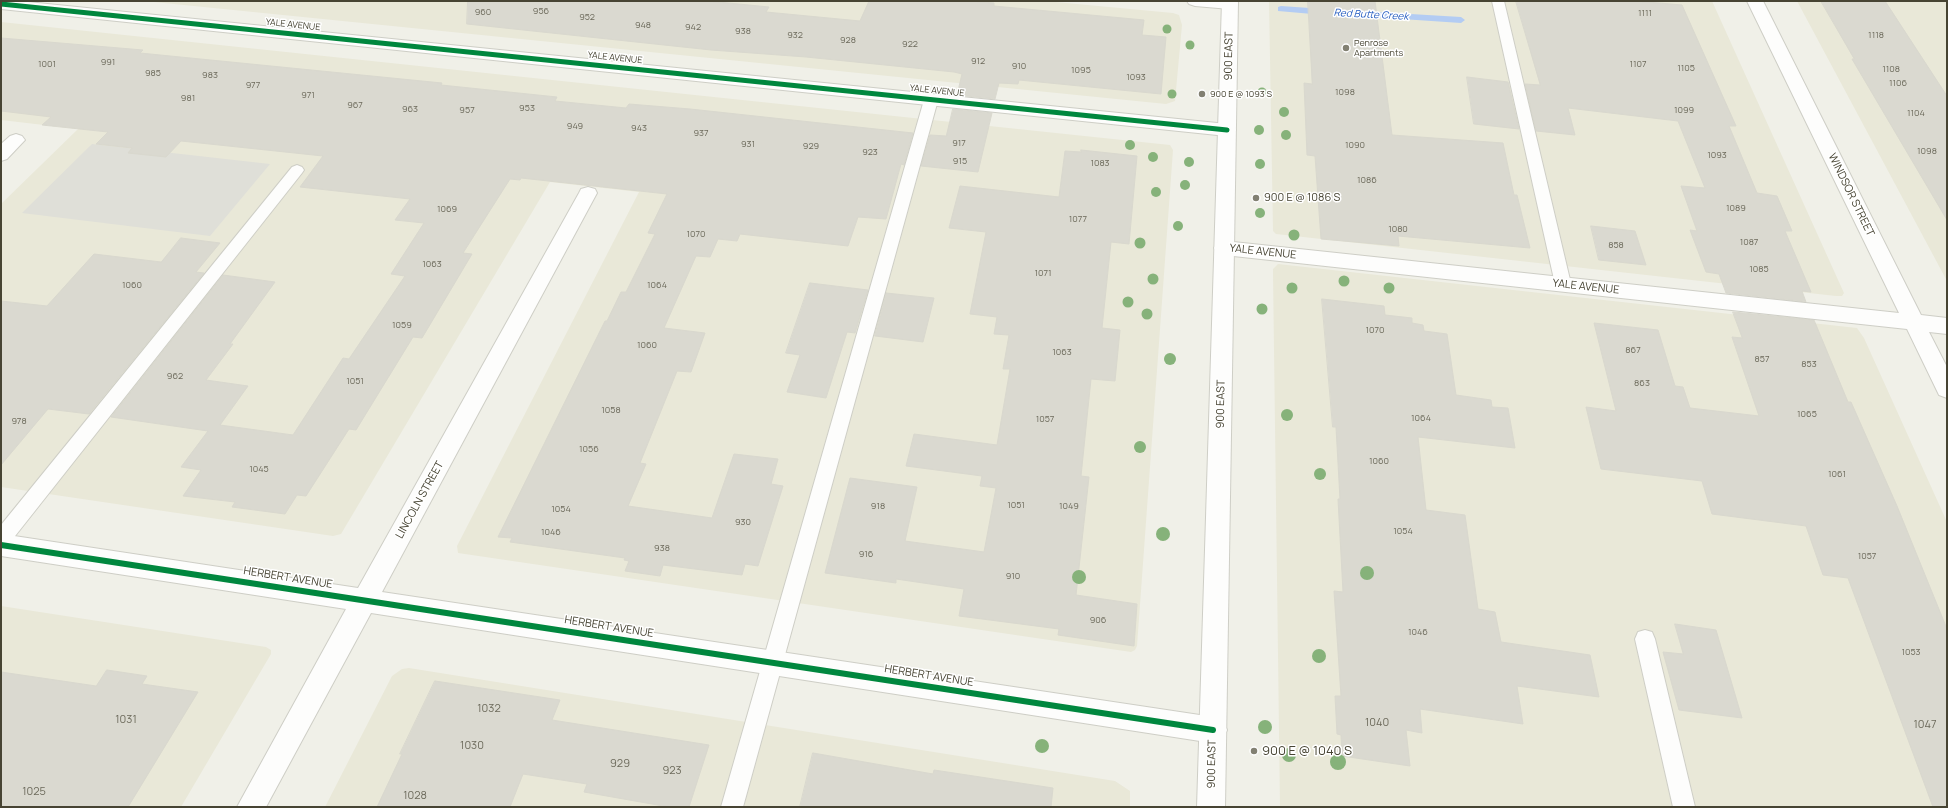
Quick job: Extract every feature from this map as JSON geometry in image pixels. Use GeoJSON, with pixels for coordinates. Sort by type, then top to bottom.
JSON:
{"type":"FeatureCollection","features":[{"type":"Feature","properties":{"kind":"street"},"geometry":{"type":"LineString","coordinates":[[1195,1],[1230,3]]}},
{"type":"Feature","properties":{"kind":"street","name":"WINDSOR STREET"},"geometry":{"type":"LineString","coordinates":[[1755,1],[1947,389]]}},
{"type":"Feature","properties":{"kind":"street","name":"900 EAST"},"geometry":{"type":"LineString","coordinates":[[1211,807],[1230,3]]}},
{"type":"Feature","properties":{"kind":"street","name":"YALE AVENUE"},"geometry":{"type":"LineString","coordinates":[[1,4],[1227,130]]}},
{"type":"Feature","properties":{"kind":"street"},"geometry":{"type":"LineString","coordinates":[[1,154],[16,140]]}},
{"type":"Feature","properties":{"kind":"street","name":"LINCOLN STREET"},"geometry":{"type":"LineString","coordinates":[[251,807],[588,193]]}},
{"type":"Feature","properties":{"kind":"street","name":"YALE AVENUE"},"geometry":{"type":"LineString","coordinates":[[1224,248],[1947,326]]}},
{"type":"Feature","properties":{"kind":"street","name":"HERBERT AVENUE"},"geometry":{"type":"LineString","coordinates":[[1,545],[1213,730]]}},
{"type":"Feature","properties":{"kind":"lane"},"geometry":{"type":"LineString","coordinates":[[1498,1],[1563,284]]}},
{"type":"Feature","properties":{"kind":"lane"},"geometry":{"type":"LineString","coordinates":[[732,807],[931,100]]}},
{"type":"Feature","properties":{"kind":"lane"},"geometry":{"type":"LineString","coordinates":[[1,539],[297,170]]}},
{"type":"Feature","properties":{"kind":"lane"},"geometry":{"type":"LineString","coordinates":[[1645,639],[1684,807]]}},
{"type":"Feature","properties":{"kind":"shaded area"},"geometry":{"type":"Polygon","coordinates":[[[144,1],[1045,1],[1173,13],[1179,15],[1182,25],[1175,101],[1166,104],[144,1]]]}},
{"type":"Feature","properties":{"kind":"shaded area"},"geometry":{"type":"Polygon","coordinates":[[[1269,1],[1712,1],[1844,293],[1842,296],[1836,296],[1276,234],[1273,231],[1269,1]]]}},
{"type":"Feature","properties":{"kind":"shaded area"},"geometry":{"type":"Polygon","coordinates":[[[1797,1],[1947,1],[1947,281],[1797,1]]]}},
{"type":"Feature","properties":{"kind":"shaded area"},"geometry":{"type":"Polygon","coordinates":[[[1,22],[1170,145],[1173,150],[1137,646],[1135,650],[1131,652],[458,553],[457,546],[639,192],[550,182],[341,534],[333,536],[1,487],[1,204],[78,129],[1,120],[1,22]]]}},
{"type":"Feature","properties":{"kind":"shaded area"},"geometry":{"type":"Polygon","coordinates":[[[92,144],[270,164],[210,236],[22,213],[92,144]]]}},
{"type":"Feature","properties":{"kind":"shaded area"},"geometry":{"type":"Polygon","coordinates":[[[1278,264],[1857,328],[1864,338],[1947,522],[1947,807],[1280,807],[1273,274],[1273,269],[1278,264]]]}},
{"type":"Feature","properties":{"kind":"shaded area"},"geometry":{"type":"Polygon","coordinates":[[[1,606],[266,647],[271,650],[271,654],[181,807],[1,807],[1,606]]]}},
{"type":"Feature","properties":{"kind":"shaded area"},"geometry":{"type":"Polygon","coordinates":[[[409,668],[1115,781],[1130,791],[1130,807],[325,807],[392,676],[402,669],[409,668]]]}},
{"type":"Feature","properties":{"kind":"building"},"geometry":{"type":"Polygon","coordinates":[[[468,1],[708,1],[769,7],[766,12],[860,21],[869,1],[971,1],[994,3],[994,6],[1144,20],[1142,35],[1166,37],[1161,94],[1019,80],[1018,84],[999,83],[995,99],[957,95],[962,74],[954,72],[806,57],[711,50],[467,24],[468,1]]]}},
{"type":"Feature","properties":{"kind":"building"},"geometry":{"type":"Polygon","coordinates":[[[1308,1],[1375,1],[1392,135],[1503,143],[1514,195],[1517,195],[1530,248],[1398,236],[1399,246],[1321,239],[1315,156],[1307,155],[1304,83],[1312,84],[1308,1]]]}},
{"type":"Feature","properties":{"kind":"building"},"geometry":{"type":"Polygon","coordinates":[[[1516,1],[1636,1],[1682,5],[1736,126],[1729,126],[1757,193],[1777,196],[1792,231],[1785,231],[1811,292],[1802,291],[1806,302],[1726,293],[1719,274],[1706,272],[1690,230],[1697,231],[1681,186],[1705,188],[1678,121],[1568,108],[1575,135],[1536,131],[1525,84],[1540,85],[1516,1]]]}},
{"type":"Feature","properties":{"kind":"building"},"geometry":{"type":"Polygon","coordinates":[[[1821,1],[1885,1],[1947,96],[1947,220],[1852,59],[1854,59],[1821,1]]]}},
{"type":"Feature","properties":{"kind":"building"},"geometry":{"type":"Polygon","coordinates":[[[1,38],[143,50],[140,53],[442,83],[441,85],[557,97],[555,101],[626,108],[629,104],[690,109],[913,133],[904,165],[901,164],[886,219],[858,217],[848,246],[740,234],[737,241],[718,239],[710,257],[696,256],[664,328],[705,333],[691,372],[677,371],[640,463],[646,464],[628,506],[712,518],[734,454],[778,459],[771,484],[783,486],[758,566],[745,564],[742,575],[663,565],[660,576],[625,571],[629,561],[624,560],[625,558],[510,542],[512,538],[498,537],[605,321],[607,321],[621,292],[626,292],[655,234],[648,233],[667,194],[521,178],[520,180],[510,179],[463,253],[472,254],[422,338],[413,337],[356,430],[349,429],[306,496],[297,495],[285,514],[232,507],[235,502],[183,496],[201,470],[181,467],[208,431],[111,417],[223,275],[275,282],[230,344],[233,344],[206,380],[248,386],[220,425],[293,435],[343,358],[349,359],[405,276],[391,274],[424,223],[395,220],[410,199],[300,187],[323,156],[181,141],[166,157],[128,153],[132,148],[96,144],[108,132],[42,125],[51,117],[1,111],[1,38]]]}},
{"type":"Feature","properties":{"kind":"building"},"geometry":{"type":"Polygon","coordinates":[[[1467,77],[1508,82],[1519,129],[1474,124],[1467,77]]]}},
{"type":"Feature","properties":{"kind":"building"},"geometry":{"type":"Polygon","coordinates":[[[953,109],[992,113],[978,172],[921,166],[930,135],[946,136],[953,109]]]}},
{"type":"Feature","properties":{"kind":"building"},"geometry":{"type":"Polygon","coordinates":[[[1081,150],[1137,156],[1129,244],[1111,242],[1102,328],[1120,330],[1115,381],[1091,379],[1081,476],[1089,477],[1076,595],[1137,604],[1134,646],[1058,635],[1059,629],[959,616],[964,589],[896,579],[896,583],[825,573],[850,478],[917,487],[905,541],[984,552],[996,488],[980,486],[982,476],[906,466],[914,434],[997,445],[1010,369],[1003,369],[1009,335],[994,334],[997,317],[970,314],[986,232],[949,228],[960,186],[1059,197],[1065,151],[1081,152],[1081,150]]]}},
{"type":"Feature","properties":{"kind":"building"},"geometry":{"type":"Polygon","coordinates":[[[1591,226],[1635,231],[1646,265],[1599,260],[1591,226]]]}},
{"type":"Feature","properties":{"kind":"building"},"geometry":{"type":"Polygon","coordinates":[[[181,238],[220,243],[196,272],[204,273],[89,414],[48,409],[1,465],[1,301],[47,306],[94,254],[161,262],[181,238]]]}},
{"type":"Feature","properties":{"kind":"building"},"geometry":{"type":"Polygon","coordinates":[[[810,283],[868,290],[855,333],[847,332],[826,398],[787,392],[800,355],[786,353],[810,283]]]}},
{"type":"Feature","properties":{"kind":"building"},"geometry":{"type":"Polygon","coordinates":[[[886,293],[934,298],[923,342],[875,336],[886,293]]]}},
{"type":"Feature","properties":{"kind":"building"},"geometry":{"type":"Polygon","coordinates":[[[1322,299],[1384,306],[1385,315],[1412,318],[1412,323],[1423,325],[1424,331],[1447,334],[1456,395],[1491,400],[1492,407],[1508,408],[1515,448],[1418,437],[1426,510],[1465,515],[1478,609],[1495,612],[1501,642],[1590,655],[1599,697],[1517,686],[1523,724],[1420,709],[1422,733],[1406,730],[1410,766],[1342,756],[1341,735],[1337,734],[1335,696],[1341,696],[1334,591],[1343,592],[1338,499],[1340,499],[1336,427],[1333,427],[1322,299]]]}},
{"type":"Feature","properties":{"kind":"building"},"geometry":{"type":"Polygon","coordinates":[[[1733,312],[1814,320],[1848,402],[1851,402],[1897,506],[1947,629],[1947,807],[1933,807],[1848,578],[1823,575],[1806,526],[1712,514],[1702,481],[1601,469],[1586,407],[1616,411],[1594,323],[1658,330],[1675,386],[1683,387],[1690,408],[1759,416],[1732,337],[1742,338],[1733,312]]]}},
{"type":"Feature","properties":{"kind":"building"},"geometry":{"type":"Polygon","coordinates":[[[1675,624],[1716,630],[1742,718],[1679,710],[1663,652],[1683,654],[1675,624]]]}},
{"type":"Feature","properties":{"kind":"building"},"geometry":{"type":"Polygon","coordinates":[[[107,670],[147,676],[142,684],[198,692],[128,807],[1,807],[1,672],[96,686],[107,670]]]}},
{"type":"Feature","properties":{"kind":"building"},"geometry":{"type":"Polygon","coordinates":[[[435,681],[560,700],[552,720],[709,745],[689,807],[669,807],[584,792],[587,784],[523,774],[510,807],[377,807],[402,754],[400,754],[435,681]]]}},
{"type":"Feature","properties":{"kind":"building"},"geometry":{"type":"Polygon","coordinates":[[[813,753],[933,774],[934,770],[1053,788],[1051,807],[800,807],[813,753]]]}},
{"type":"Feature","properties":{"kind":"waterway","name":"Red Butte Creek"},"geometry":{"type":"LineString","coordinates":[[1281,9],[1324,12]]}},
{"type":"Feature","properties":{"kind":"waterway","name":"Red Butte Creek"},"geometry":{"type":"LineString","coordinates":[[1360,14],[1461,20]]}},
{"type":"Feature","properties":{"kind":"cycle path"},"geometry":{"type":"LineString","coordinates":[[1,4],[1227,130]]}},
{"type":"Feature","properties":{"kind":"cycle path"},"geometry":{"type":"LineString","coordinates":[[1,545],[1213,730]]}},
{"type":"Feature","properties":{"kind":"place","name":"Penrose Apartments"},"geometry":{"type":"Point","coordinates":[1346,48]}},
{"type":"Feature","properties":{"kind":"place","name":"900 E @ 1093 S"},"geometry":{"type":"Point","coordinates":[1202,94]}},
{"type":"Feature","properties":{"kind":"place","name":"900 E @ 1086 S"},"geometry":{"type":"Point","coordinates":[1256,198]}},
{"type":"Feature","properties":{"kind":"place","name":"900 E @ 1040 S"},"geometry":{"type":"Point","coordinates":[1254,751]}}]}
